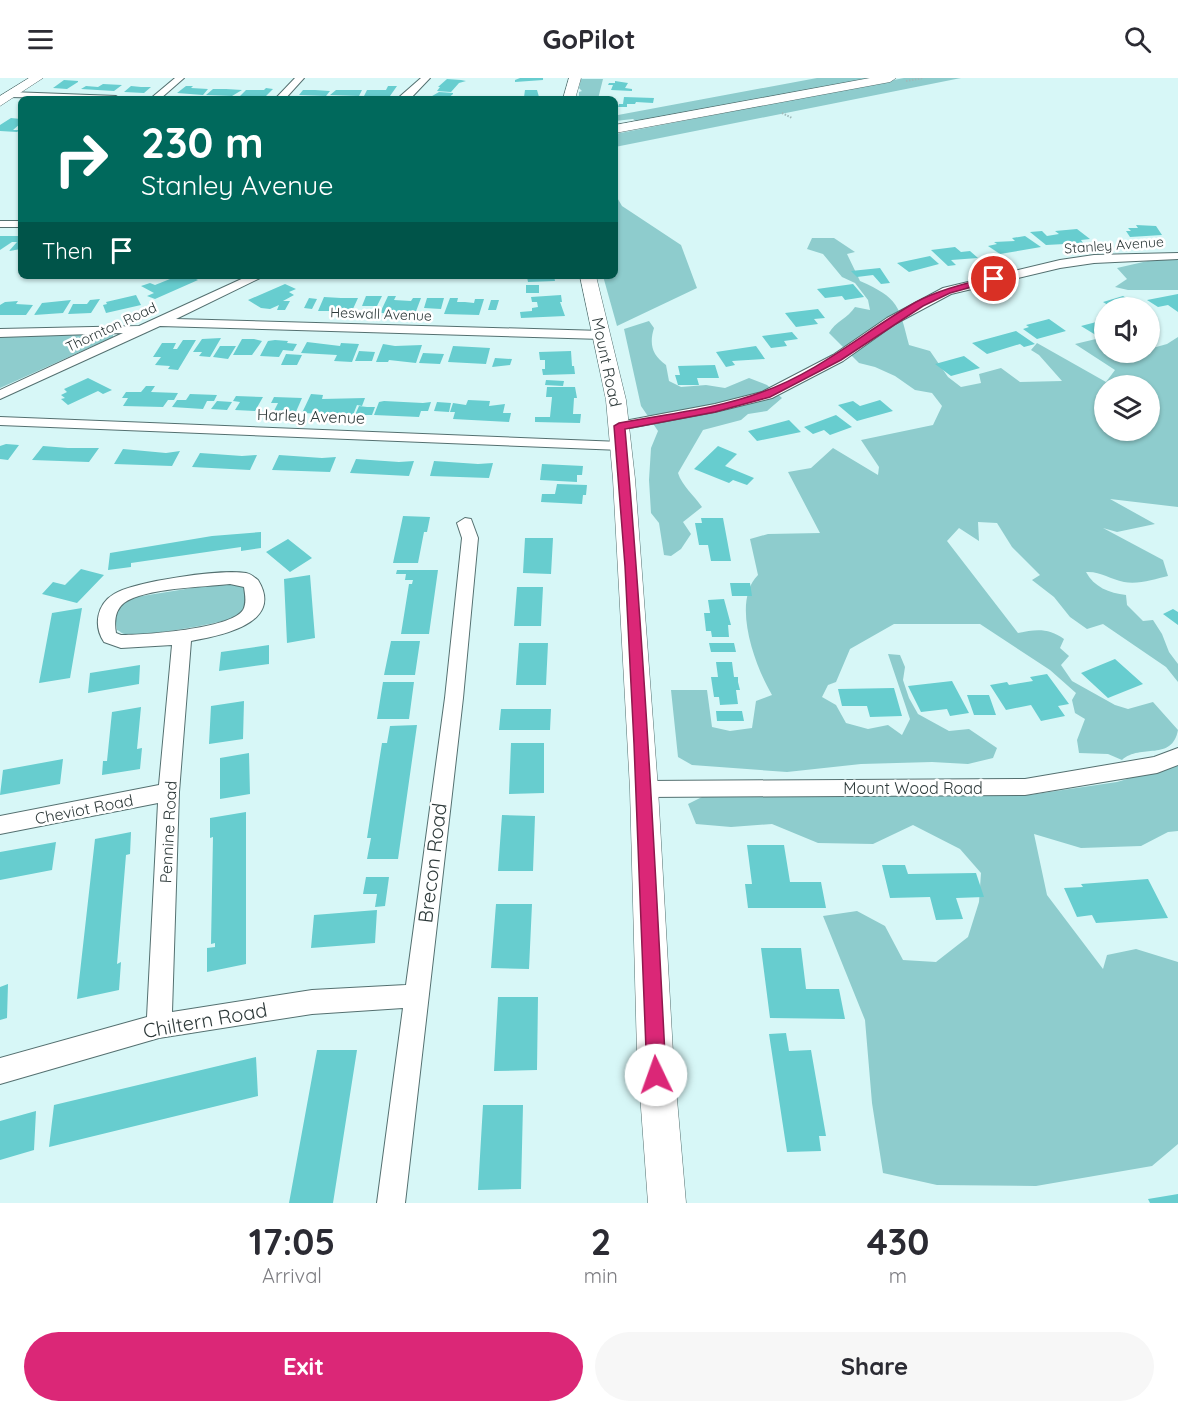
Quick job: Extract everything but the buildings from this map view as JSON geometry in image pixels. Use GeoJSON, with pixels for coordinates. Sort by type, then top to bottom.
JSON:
{"type":"FeatureCollection","features":[{"type":"Feature","properties":{"kind":"main road"},"geometry":{"type":"LineString","coordinates":[[6,98],[37,78]]}},
{"type":"Feature","properties":{"kind":"main road"},"geometry":{"type":"LineString","coordinates":[[570,96],[575,78]]}},
{"type":"Feature","properties":{"kind":"main road"},"geometry":{"type":"LineString","coordinates":[[618,128],[890,78]]}},
{"type":"Feature","properties":{"kind":"main road","name":"Mount Road"},"geometry":{"type":"LineString","coordinates":[[589,279],[616,400],[620,436],[631,566],[644,789],[655,1053],[667,1203]]}},
{"type":"Feature","properties":{"kind":"street"},"geometry":{"type":"LineString","coordinates":[[159,96],[180,78]]}},
{"type":"Feature","properties":{"kind":"street"},"geometry":{"type":"LineString","coordinates":[[283,96],[300,78]]}},
{"type":"Feature","properties":{"kind":"street"},"geometry":{"type":"LineString","coordinates":[[408,96],[426,78]]}},
{"type":"Feature","properties":{"kind":"street"},"geometry":{"type":"LineString","coordinates":[[0,225],[18,224]]}},
{"type":"Feature","properties":{"kind":"street","name":"Stanley Avenue"},"geometry":{"type":"LineString","coordinates":[[620,436],[767,394],[838,358],[920,304],[955,289],[1071,262],[1178,256]]}},
{"type":"Feature","properties":{"kind":"street","name":"Thornton Road"},"geometry":{"type":"LineString","coordinates":[[0,395],[159,322],[237,281]]}},
{"type":"Feature","properties":{"kind":"street","name":"Heswall Avenue"},"geometry":{"type":"LineString","coordinates":[[159,322],[602,335]]}},
{"type":"Feature","properties":{"kind":"street"},"geometry":{"type":"LineString","coordinates":[[0,333],[144,329]]}},
{"type":"Feature","properties":{"kind":"street","name":"Harley Avenue"},"geometry":{"type":"LineString","coordinates":[[0,421],[620,436]]}},
{"type":"Feature","properties":{"kind":"street","name":"Brecon Road"},"geometry":{"type":"LineString","coordinates":[[391,1203],[415,996],[454,698],[470,538],[465,524]]}},
{"type":"Feature","properties":{"kind":"street"},"geometry":{"type":"LineString","coordinates":[[230,578],[245,579],[252,584],[253,608],[243,620],[222,629],[182,637],[123,643],[112,640],[107,633],[106,626],[110,608],[119,597],[136,591],[230,578]]}},
{"type":"Feature","properties":{"kind":"street","name":"Pennine Road"},"geometry":{"type":"LineString","coordinates":[[159,1026],[169,792],[182,637]]}},
{"type":"Feature","properties":{"kind":"street","name":"Mount Wood Road"},"geometry":{"type":"LineString","coordinates":[[644,789],[1025,787],[1157,765],[1178,756]]}},
{"type":"Feature","properties":{"kind":"street","name":"Cheviot Road"},"geometry":{"type":"LineString","coordinates":[[0,825],[169,792]]}},
{"type":"Feature","properties":{"kind":"street","name":"Chiltern Road"},"geometry":{"type":"LineString","coordinates":[[0,1071],[159,1026],[312,1002],[415,996]]}},
{"type":"Feature","properties":{"kind":"shaded area"},"geometry":{"type":"Polygon","coordinates":[[[817,78],[874,78],[638,123],[633,119],[618,121],[618,115],[817,78]]]}},
{"type":"Feature","properties":{"kind":"shaded area"},"geometry":{"type":"Polygon","coordinates":[[[904,78],[961,78],[618,146],[618,133],[904,78]]]}},
{"type":"Feature","properties":{"kind":"shaded area"},"geometry":{"type":"Polygon","coordinates":[[[581,79],[603,79],[599,96],[579,96],[579,92],[582,91],[579,88],[581,79]]]}},
{"type":"Feature","properties":{"kind":"shaded area"},"geometry":{"type":"Polygon","coordinates":[[[618,199],[622,206],[681,245],[697,288],[617,326],[604,279],[618,279],[618,199]]]}},
{"type":"Feature","properties":{"kind":"shaded area"},"geometry":{"type":"Polygon","coordinates":[[[812,238],[834,238],[855,252],[847,254],[860,281],[890,298],[903,321],[909,345],[930,351],[948,377],[961,387],[981,383],[979,374],[1001,368],[1020,382],[1062,381],[1039,355],[1031,350],[1037,343],[1094,375],[1094,441],[1160,441],[1160,375],[1111,375],[1115,370],[1104,363],[1160,363],[1160,346],[1178,337],[1178,507],[1110,499],[1155,524],[1117,532],[1103,528],[1163,560],[1168,576],[1129,583],[1086,572],[1093,582],[1103,588],[1126,595],[1127,605],[1143,621],[1153,620],[1169,652],[1178,664],[1178,682],[1166,667],[1103,624],[1087,629],[1070,617],[1054,597],[1032,580],[1040,575],[1012,547],[997,523],[978,522],[979,541],[959,528],[947,541],[1018,633],[1042,630],[1064,639],[1060,648],[1069,656],[1061,665],[1072,681],[1115,705],[1128,709],[1153,702],[1178,730],[1175,740],[1169,746],[1130,755],[1122,760],[1108,754],[1079,753],[1077,740],[1085,719],[1075,713],[1072,700],[1076,693],[1050,670],[980,624],[894,624],[850,649],[836,682],[828,685],[822,697],[836,705],[846,723],[868,729],[888,725],[902,735],[910,719],[888,654],[900,655],[905,667],[903,680],[918,714],[949,731],[969,729],[997,748],[993,758],[968,764],[932,762],[861,764],[787,772],[692,765],[678,757],[671,690],[707,690],[712,727],[730,731],[752,728],[756,701],[772,695],[759,668],[748,634],[746,601],[750,587],[758,575],[750,539],[768,534],[820,533],[788,472],[811,468],[833,448],[878,475],[879,467],[861,440],[933,425],[942,406],[932,393],[915,390],[895,376],[859,363],[829,333],[855,307],[870,310],[868,300],[855,283],[842,277],[823,254],[807,249],[812,238]]]}},
{"type":"Feature","properties":{"kind":"shaded area"},"geometry":{"type":"Polygon","coordinates":[[[1152,260],[1178,260],[1178,290],[1128,290],[1115,287],[1127,279],[1117,268],[1152,260]]]}},
{"type":"Feature","properties":{"kind":"shaded area"},"geometry":{"type":"Polygon","coordinates":[[[649,321],[654,328],[653,349],[666,365],[669,381],[681,387],[706,385],[725,388],[749,378],[767,385],[782,398],[767,411],[748,414],[741,420],[703,430],[678,473],[702,507],[683,522],[691,534],[681,549],[671,556],[664,555],[659,523],[651,513],[649,480],[651,448],[658,431],[641,406],[624,329],[649,321]]]}},
{"type":"Feature","properties":{"kind":"shaded area"},"geometry":{"type":"Polygon","coordinates":[[[113,333],[113,337],[0,388],[0,335],[113,333]]]}},
{"type":"Feature","properties":{"kind":"shaded area"},"geometry":{"type":"Polygon","coordinates":[[[1094,339],[1094,356],[1075,344],[1094,339]]]}},
{"type":"Feature","properties":{"kind":"shaded area"},"geometry":{"type":"Polygon","coordinates":[[[229,582],[243,584],[247,595],[245,611],[235,617],[205,625],[147,634],[124,634],[117,630],[117,611],[121,604],[130,598],[229,582]]]}},
{"type":"Feature","properties":{"kind":"shaded area"},"geometry":{"type":"Polygon","coordinates":[[[1178,764],[1178,831],[1168,832],[1141,846],[1081,848],[1034,834],[1047,895],[1103,969],[1107,955],[1136,949],[1178,962],[1178,1144],[1152,1166],[1036,1186],[937,1185],[883,1173],[872,1103],[865,1020],[823,916],[857,911],[885,926],[903,960],[936,962],[968,937],[979,902],[981,873],[960,849],[913,825],[873,844],[818,843],[772,824],[731,827],[696,824],[688,804],[702,797],[728,793],[1029,795],[1117,782],[1178,764]]]}},
{"type":"Feature","properties":{"kind":"route"},"geometry":{"type":"LineString","coordinates":[[656,1075],[644,789],[631,566],[619,426],[715,408],[767,394],[838,358],[920,304],[947,291],[994,279]]}}]}
